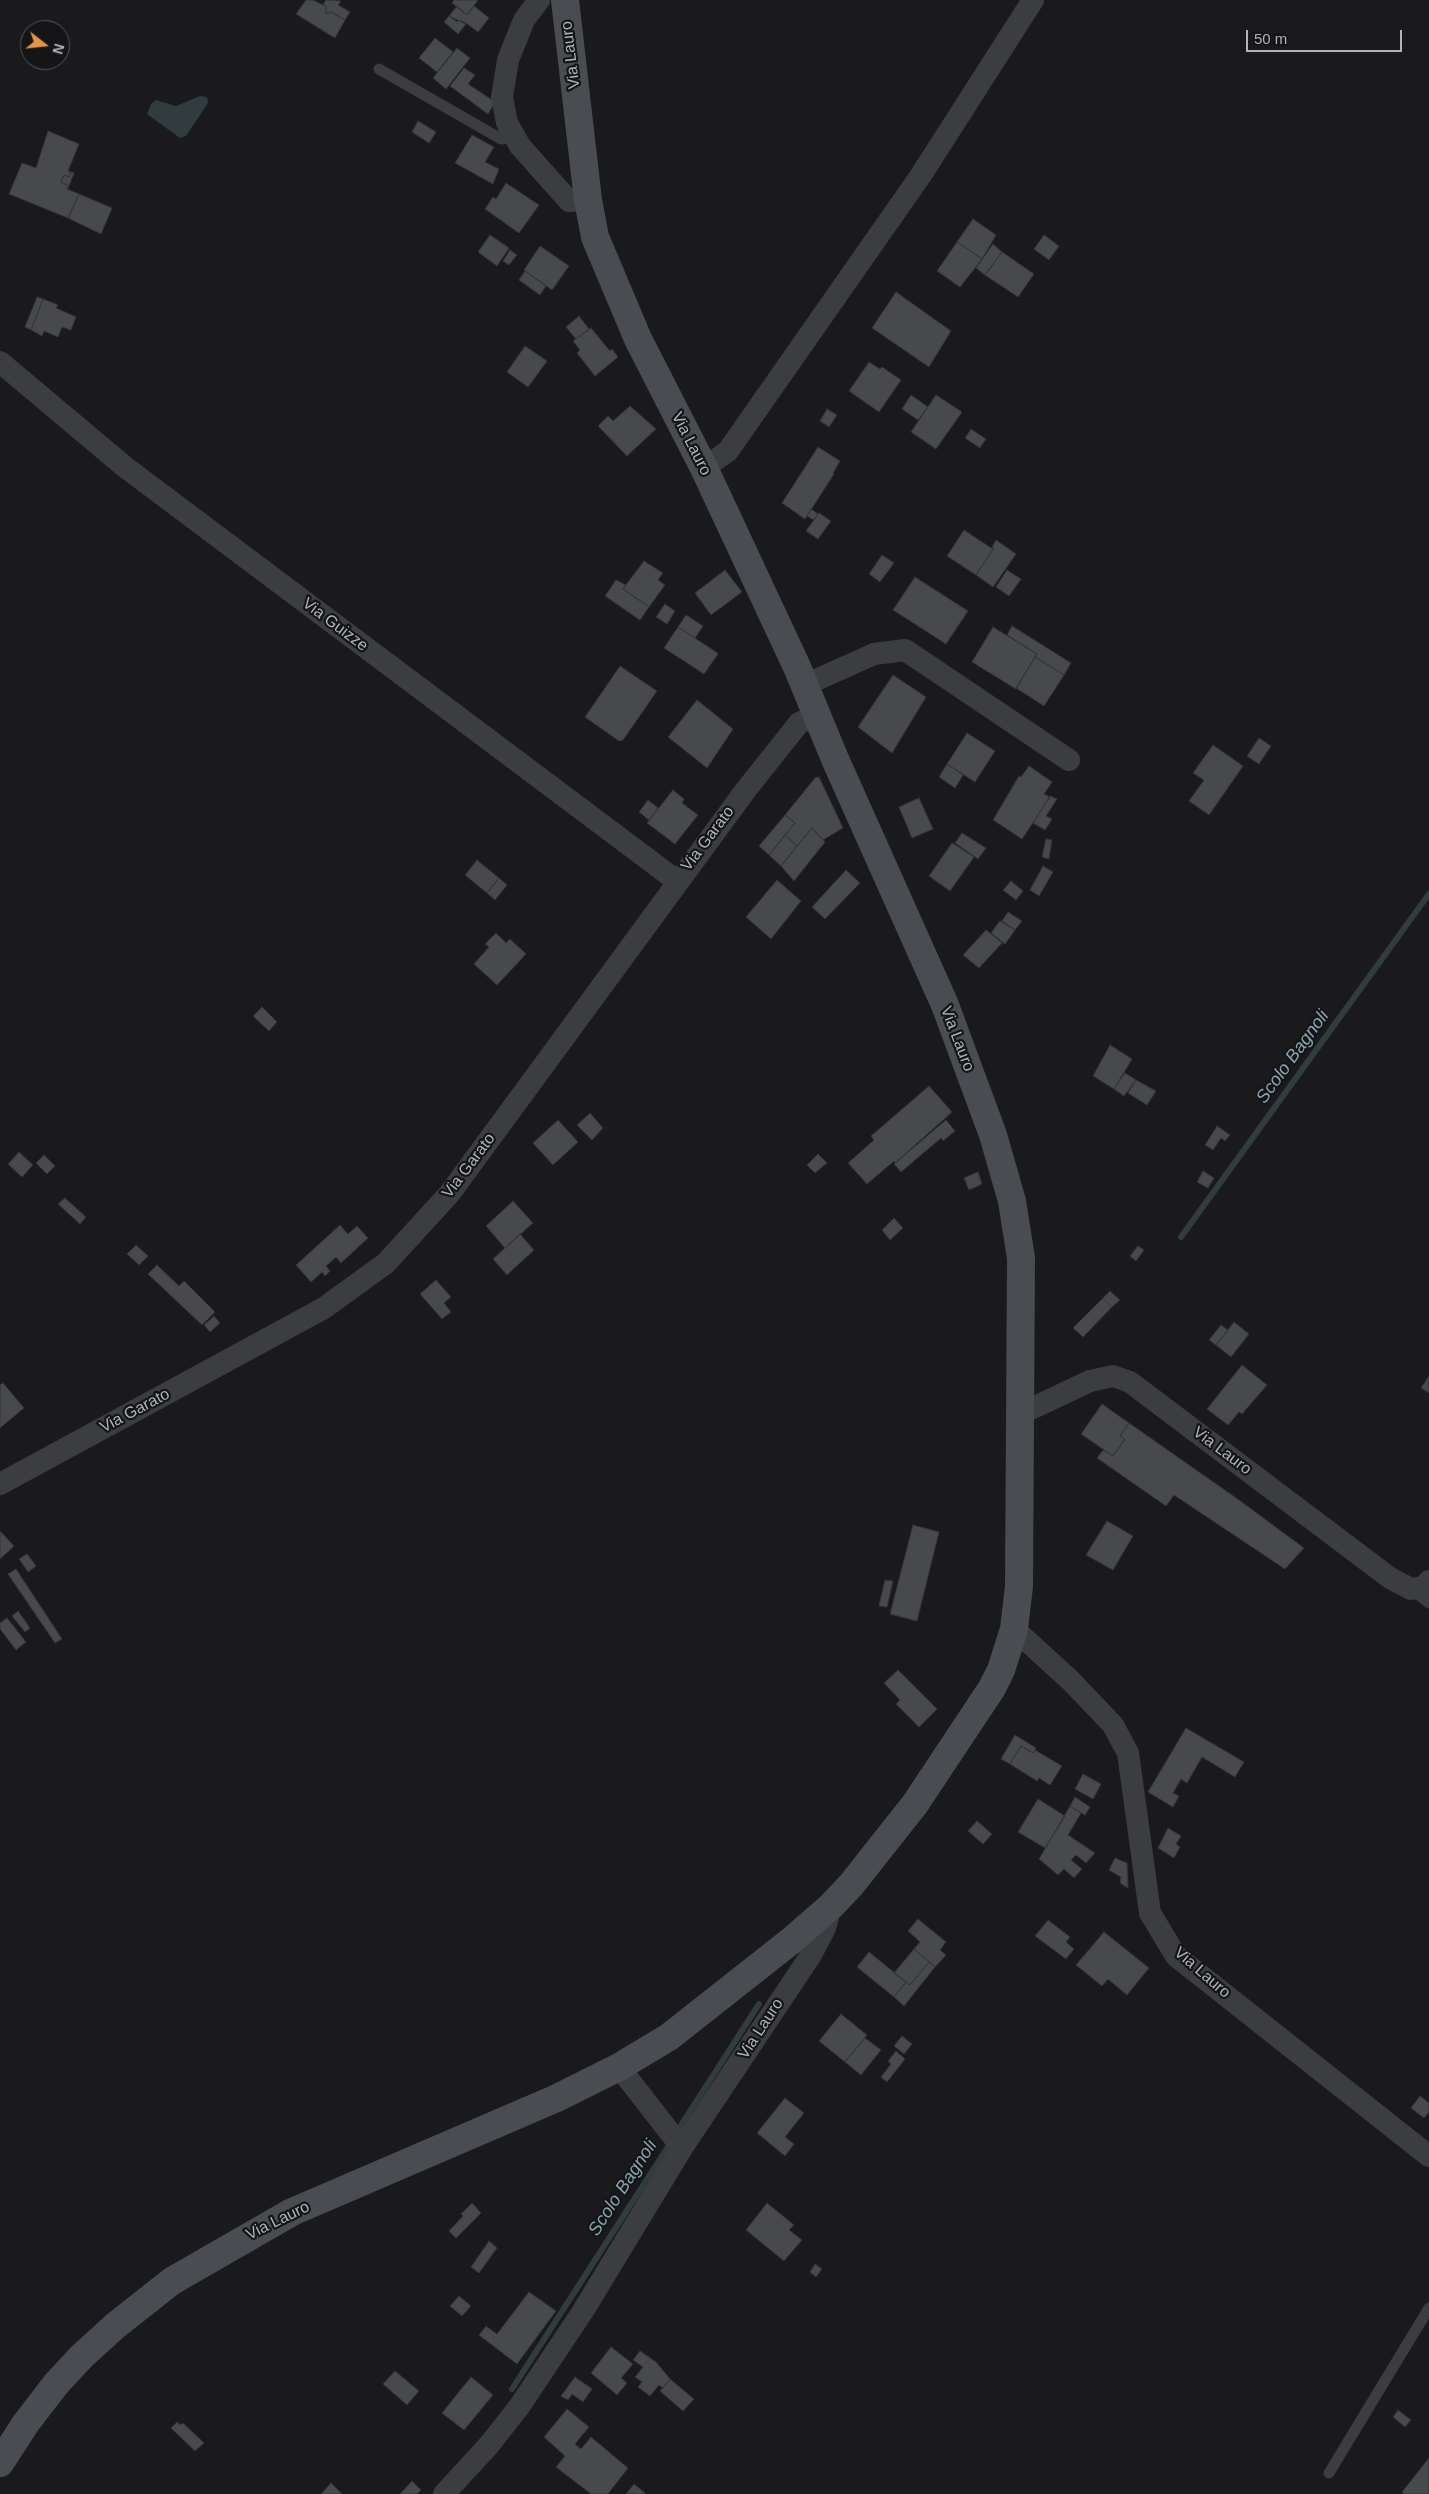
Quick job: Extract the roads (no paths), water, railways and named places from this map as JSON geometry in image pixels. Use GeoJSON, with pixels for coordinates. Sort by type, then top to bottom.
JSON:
{"type":"FeatureCollection","features":[{"type":"Feature","properties":{"kind":"street"},"geometry":{"type":"LineString","coordinates":[[539,0],[524,20],[508,60],[502,96],[507,123],[536,167],[569,201],[588,200]]}},
{"type":"Feature","properties":{"kind":"street","name":"Via Lauro"},"geometry":{"type":"LineString","coordinates":[[0,2463],[26,2423],[56,2384],[115,2326],[172,2281],[292,2212],[556,2098],[619,2067],[669,2037],[831,1906],[851,1885],[915,1804],[976,1714],[1001,1670],[1014,1630],[1019,1586],[1021,1258],[1010,1192],[993,1135],[945,1005],[835,759],[805,686],[704,468],[638,340],[595,237],[588,200],[564,0]]}},
{"type":"Feature","properties":{"kind":"street"},"geometry":{"type":"LineString","coordinates":[[704,468],[728,450],[740,434],[921,175],[1033,0]]}},
{"type":"Feature","properties":{"kind":"street","name":"Via Guizze"},"geometry":{"type":"LineString","coordinates":[[0,362],[125,467],[677,881]]}},
{"type":"Feature","properties":{"kind":"street"},"geometry":{"type":"LineString","coordinates":[[805,686],[874,654],[905,650],[1069,760]]}},
{"type":"Feature","properties":{"kind":"street","name":"Via Garato"},"geometry":{"type":"LineString","coordinates":[[0,1484],[324,1308],[386,1263],[450,1193],[677,881],[799,724],[818,715]]}},
{"type":"Feature","properties":{"kind":"street","name":"Via Lauro"},"geometry":{"type":"LineString","coordinates":[[1020,1414],[1090,1381],[1113,1376],[1130,1382],[1390,1578],[1420,1585]]}},
{"type":"Feature","properties":{"kind":"street","name":"Via Lauro"},"geometry":{"type":"LineString","coordinates":[[1014,1630],[1070,1680],[1113,1725],[1128,1754],[1150,1913],[1176,1956],[1429,2156]]}},
{"type":"Feature","properties":{"kind":"street","name":"Via Lauro"},"geometry":{"type":"LineString","coordinates":[[444,2494],[489,2445],[519,2407],[583,2310],[682,2148],[810,1955],[825,1928],[831,1906]]}},
{"type":"Feature","properties":{"kind":"street"},"geometry":{"type":"LineString","coordinates":[[619,2067],[682,2148]]}},
{"type":"Feature","properties":{"kind":"lane"},"geometry":{"type":"LineString","coordinates":[[379,69],[501,138],[515,137]]}},
{"type":"Feature","properties":{"kind":"lane","name":"Via Lauro"},"geometry":{"type":"LineString","coordinates":[[1420,1585],[1429,1603]]}},
{"type":"Feature","properties":{"kind":"lane"},"geometry":{"type":"LineString","coordinates":[[1329,2473],[1429,2308]]}},
{"type":"Feature","properties":{"kind":"waterway","name":"Scolo Bagnoli"},"geometry":{"type":"LineString","coordinates":[[1181,1237],[1429,894]]}},
{"type":"Feature","properties":{"kind":"waterway","name":"Scolo Bagnoli"},"geometry":{"type":"LineString","coordinates":[[676,2133],[759,2004]]}},
{"type":"Feature","properties":{"kind":"waterway","name":"Scolo Bagnoli"},"geometry":{"type":"LineString","coordinates":[[512,2389],[671,2142]]}}]}
